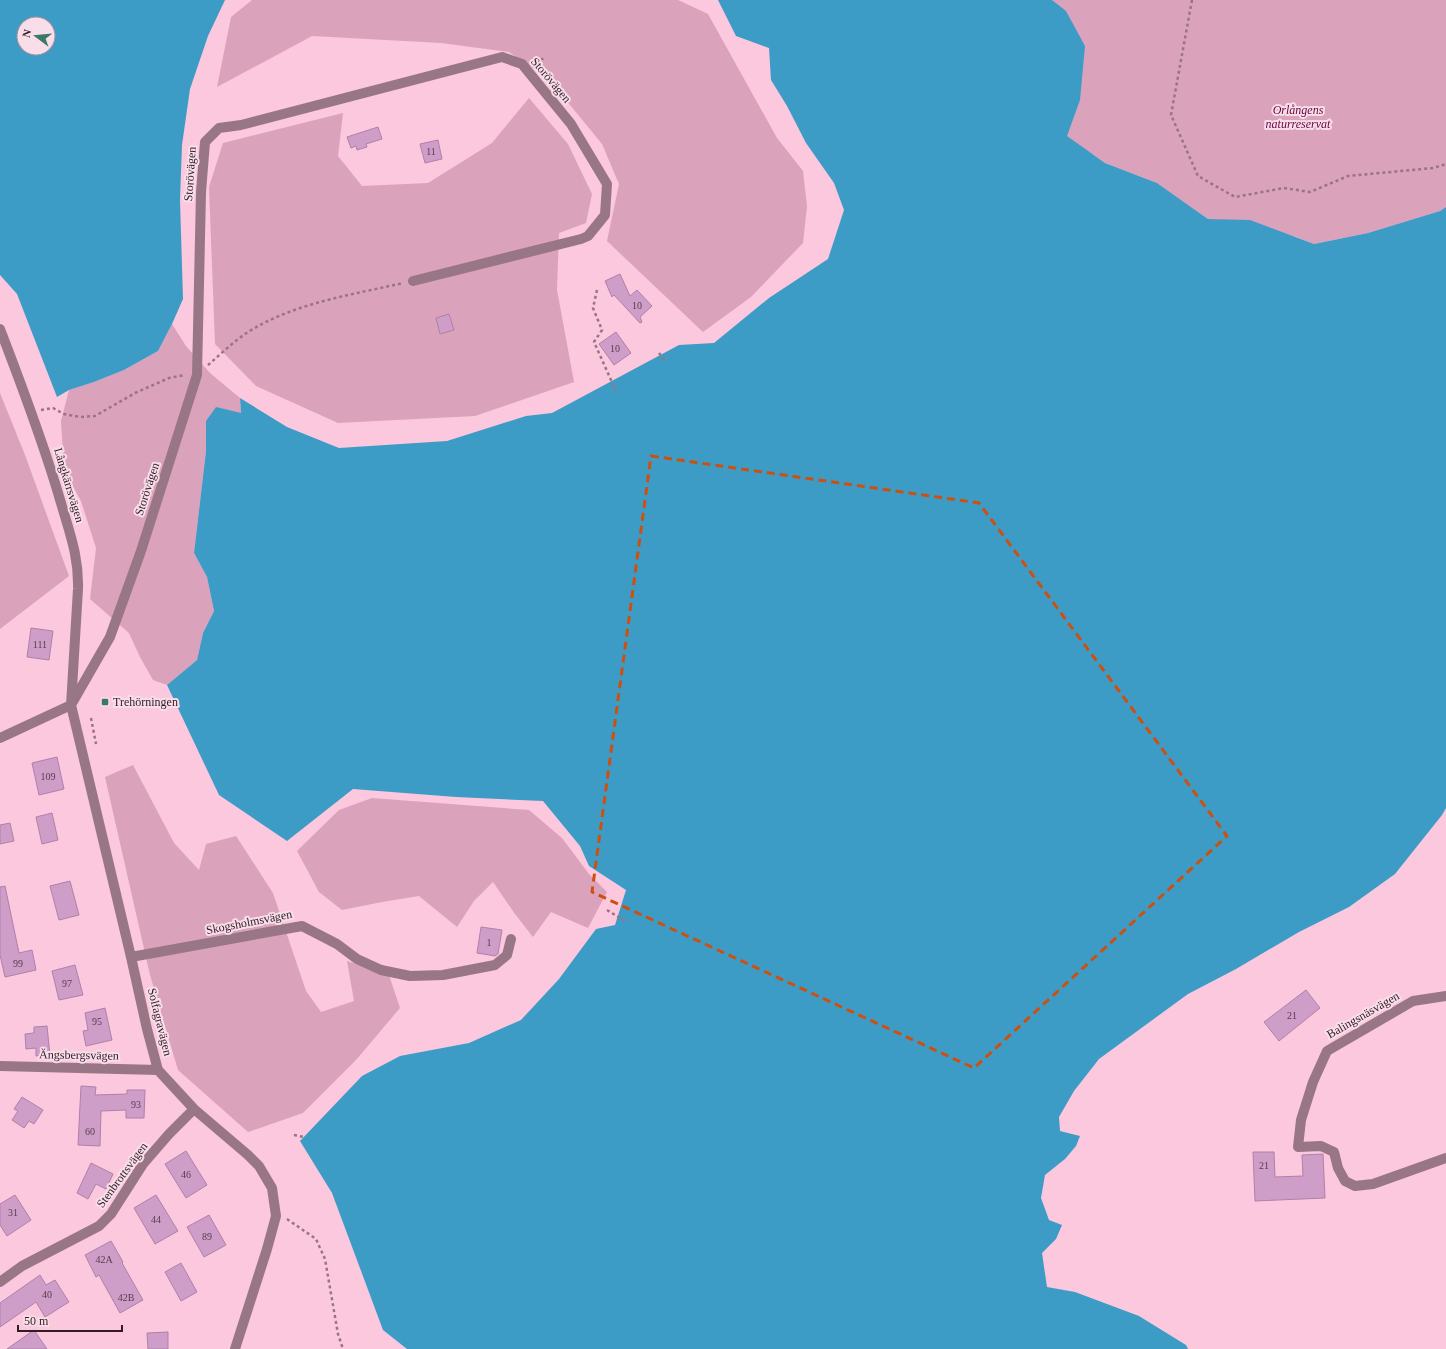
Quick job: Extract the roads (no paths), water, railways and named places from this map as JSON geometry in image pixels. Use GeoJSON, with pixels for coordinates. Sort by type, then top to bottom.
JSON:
{"type":"FeatureCollection","features":[{"type":"Feature","properties":{"kind":"street","name":"Storövägen"},"geometry":{"type":"LineString","coordinates":[[71,705],[110,637],[141,551],[197,375],[202,185],[206,142],[219,128],[241,125],[502,57],[522,64],[571,124],[608,184],[605,215],[588,236],[581,239],[413,281]]}},
{"type":"Feature","properties":{"kind":"street","name":"Långkärrsvägen"},"geometry":{"type":"LineString","coordinates":[[0,329],[50,464],[76,556],[79,572],[73,656]]}},
{"type":"Feature","properties":{"kind":"street","name":"Solfagravägen"},"geometry":{"type":"LineString","coordinates":[[73,656],[71,705],[158,1070],[194,1109],[248,1155],[258,1166],[272,1188],[275,1212],[267,1249],[235,1349]]}},
{"type":"Feature","properties":{"kind":"street"},"geometry":{"type":"LineString","coordinates":[[0,738],[71,705]]}},
{"type":"Feature","properties":{"kind":"street","name":"Skogsholmsvägen"},"geometry":{"type":"LineString","coordinates":[[131,957],[302,926],[337,944],[356,959],[381,970],[410,976],[443,975],[495,965],[507,955],[511,939]]}},
{"type":"Feature","properties":{"kind":"street","name":"Balingsnäsvägen"},"geometry":{"type":"LineString","coordinates":[[1446,996],[1413,1001],[1327,1051],[1312,1082],[1301,1120],[1298,1147],[1320,1146],[1334,1152],[1338,1168],[1345,1181],[1355,1186],[1373,1184],[1446,1158]]}},
{"type":"Feature","properties":{"kind":"street","name":"Ängsbergsvägen"},"geometry":{"type":"LineString","coordinates":[[0,1066],[158,1070]]}},
{"type":"Feature","properties":{"kind":"street","name":"Stenbrottsvägen"},"geometry":{"type":"LineString","coordinates":[[0,1282],[22,1266],[99,1226],[112,1213],[143,1164],[169,1134],[194,1109]]}},
{"type":"Feature","properties":{"kind":"water"},"geometry":{"type":"Polygon","coordinates":[[[0,0],[225,0],[208,36],[190,89],[182,145],[180,200],[183,299],[158,351],[124,370],[69,390],[57,397],[17,294],[0,275],[0,0]]]}},
{"type":"Feature","properties":{"kind":"water","name":"Trehörningen"},"geometry":{"type":"Polygon","coordinates":[[[718,0],[1052,0],[1066,11],[1085,46],[1080,100],[1067,136],[1105,163],[1157,183],[1208,219],[1250,220],[1314,244],[1368,233],[1440,211],[1446,207],[1446,808],[1395,874],[1349,907],[1299,932],[1236,969],[1188,994],[1099,1059],[1074,1091],[1059,1117],[1060,1131],[1080,1136],[1076,1146],[1065,1159],[1045,1175],[1041,1198],[1049,1220],[1062,1225],[1056,1239],[1042,1253],[1047,1287],[1075,1292],[1139,1316],[1186,1345],[1188,1349],[407,1349],[383,1330],[332,1193],[300,1141],[362,1076],[400,1056],[469,1043],[521,1020],[559,979],[596,929],[615,925],[626,890],[589,866],[580,846],[543,801],[456,797],[353,789],[287,841],[219,795],[167,685],[197,660],[203,633],[214,611],[207,577],[194,553],[206,451],[206,421],[216,407],[241,413],[240,398],[287,427],[339,448],[447,441],[526,416],[552,413],[679,345],[714,343],[769,298],[828,259],[844,210],[834,183],[806,143],[787,106],[771,80],[769,48],[736,36],[718,0]]]}},
{"type":"Feature","properties":{"kind":"place","name":"Trehörningen"},"geometry":{"type":"Point","coordinates":[105,702]}},
{"type":"Feature","properties":{"kind":"park label","name":"Orlångens naturreservat"},"geometry":{"type":"Point","coordinates":[1298,117]}}]}
